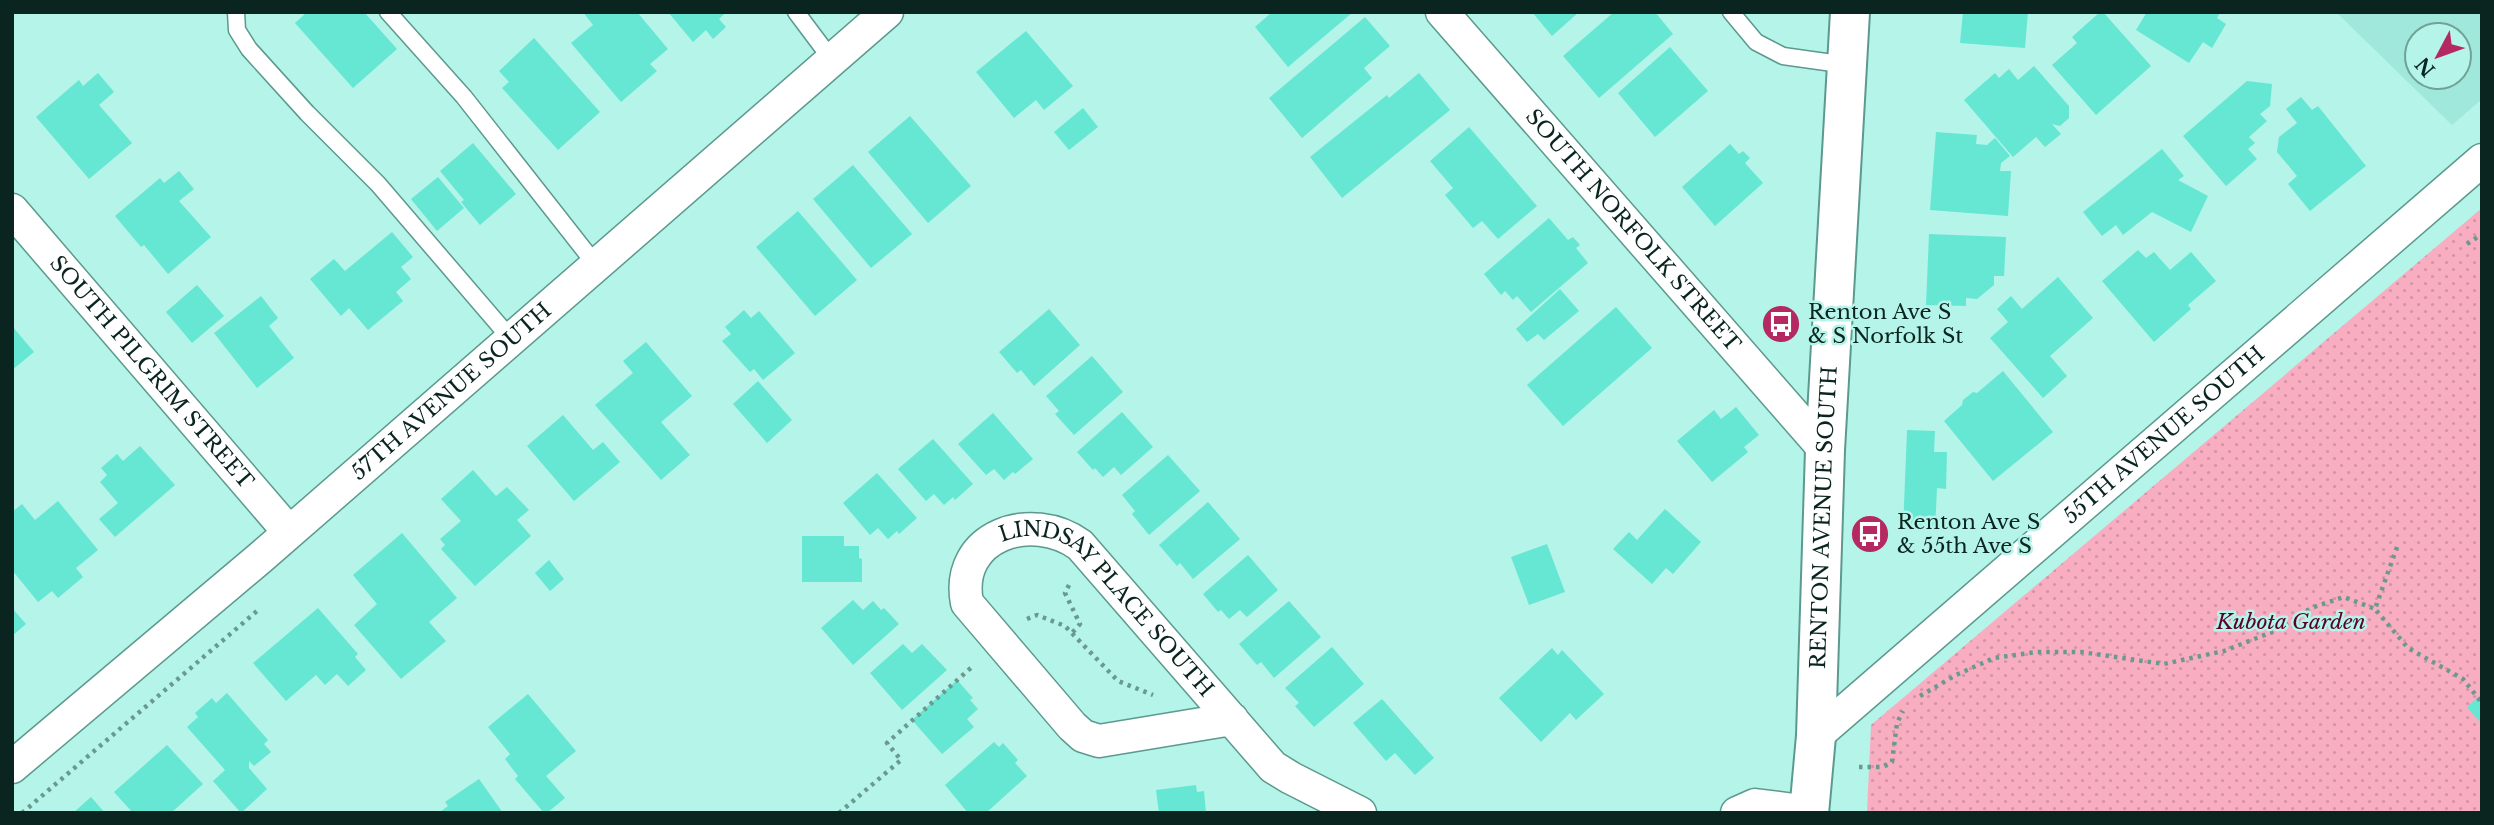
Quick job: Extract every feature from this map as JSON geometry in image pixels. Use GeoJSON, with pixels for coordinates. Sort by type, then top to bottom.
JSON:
{"type":"FeatureCollection","features":[{"type":"Feature","properties":{"kind":"main road","name":"RENTON AVENUE SOUTH"},"geometry":{"type":"LineString","coordinates":[[1809,812],[1816,736],[1825,450],[1850,12]]}},
{"type":"Feature","properties":{"kind":"street","name":"57TH AVENUE SOUTH"},"geometry":{"type":"LineString","coordinates":[[12,767],[289,532],[887,12]]}},
{"type":"Feature","properties":{"kind":"street","name":"SOUTH NORFOLK STREET"},"geometry":{"type":"LineString","coordinates":[[1442,12],[1825,450]]}},
{"type":"Feature","properties":{"kind":"street","name":"55TH AVENUE SOUTH"},"geometry":{"type":"LineString","coordinates":[[1816,736],[2482,160]]}},
{"type":"Feature","properties":{"kind":"street","name":"SOUTH PILGRIM STREET"},"geometry":{"type":"LineString","coordinates":[[12,210],[289,532]]}},
{"type":"Feature","properties":{"kind":"street","name":"LINDSAY PLACE SOUTH"},"geometry":{"type":"LineString","coordinates":[[1231,719],[1099,741],[1083,736],[1072,726],[1009,632],[967,603],[965,574],[973,557],[1005,533],[1026,527],[1066,535],[1080,545],[1273,767],[1360,813]]}},
{"type":"Feature","properties":{"kind":"street"},"geometry":{"type":"LineString","coordinates":[[1737,813],[1755,804],[1809,812]]}},
{"type":"Feature","properties":{"kind":"lane"},"geometry":{"type":"LineString","coordinates":[[236,12],[237,30],[249,49],[307,113],[378,184],[512,339]]}},
{"type":"Feature","properties":{"kind":"lane"},"geometry":{"type":"LineString","coordinates":[[388,12],[464,97],[596,265]]}},
{"type":"Feature","properties":{"kind":"lane"},"geometry":{"type":"LineString","coordinates":[[796,12],[832,60]]}},
{"type":"Feature","properties":{"kind":"lane"},"geometry":{"type":"LineString","coordinates":[[1731,12],[1756,42],[1783,56],[1847,65]]}},
{"type":"Feature","properties":{"kind":"path"},"geometry":{"type":"LineString","coordinates":[[2467,244],[2482,234]]}},
{"type":"Feature","properties":{"kind":"path"},"geometry":{"type":"LineString","coordinates":[[2375,609],[2397,547]]}},
{"type":"Feature","properties":{"kind":"path"},"geometry":{"type":"LineString","coordinates":[[1071,581],[1065,593],[1080,624],[1072,633]]}},
{"type":"Feature","properties":{"kind":"path"},"geometry":{"type":"LineString","coordinates":[[1859,767],[1882,767],[1892,762],[1897,723],[1903,710],[1956,675],[1994,658],[2036,652],[2081,652],[2164,664],[2224,652],[2277,630],[2311,608],[2344,597],[2375,609],[2408,648],[2463,679],[2482,703]]}},
{"type":"Feature","properties":{"kind":"path"},"geometry":{"type":"LineString","coordinates":[[22,813],[264,605]]}},
{"type":"Feature","properties":{"kind":"path"},"geometry":{"type":"LineString","coordinates":[[839,813],[901,760],[887,743],[1009,632],[1037,615],[1065,626],[1118,681],[1165,698]]}},
{"type":"Feature","properties":{"kind":"shaded area"},"geometry":{"type":"Polygon","coordinates":[[[2336,12],[2482,12],[2482,99],[2452,125],[2417,91],[2473,91],[2473,21],[2403,21],[2403,77],[2336,12]]]}},
{"type":"Feature","properties":{"kind":"green space","name":"Kubota Garden"},"geometry":{"type":"Polygon","coordinates":[[[2482,208],[2482,813],[1867,813],[1871,725],[2482,208]]]}},
{"type":"Feature","properties":{"kind":"building"},"geometry":{"type":"Polygon","coordinates":[[[307,12],[364,12],[397,49],[353,88],[295,23],[307,12]]]}},
{"type":"Feature","properties":{"kind":"building"},"geometry":{"type":"Polygon","coordinates":[[[583,12],[637,12],[668,49],[650,64],[657,71],[621,102],[571,43],[593,25],[583,12]]]}},
{"type":"Feature","properties":{"kind":"building"},"geometry":{"type":"Polygon","coordinates":[[[668,12],[726,12],[719,19],[726,27],[713,39],[706,30],[693,42],[668,12]]]}},
{"type":"Feature","properties":{"kind":"building"},"geometry":{"type":"Polygon","coordinates":[[[1272,12],[1353,12],[1288,67],[1255,27],[1272,12]]]}},
{"type":"Feature","properties":{"kind":"building"},"geometry":{"type":"Polygon","coordinates":[[[1532,12],[1579,12],[1552,36],[1532,12]]]}},
{"type":"Feature","properties":{"kind":"building"},"geometry":{"type":"Polygon","coordinates":[[[1614,12],[1655,12],[1673,34],[1599,98],[1563,56],[1614,12]]]}},
{"type":"Feature","properties":{"kind":"building"},"geometry":{"type":"Polygon","coordinates":[[[1963,12],[2028,12],[2025,48],[1960,43],[1963,12]]]}},
{"type":"Feature","properties":{"kind":"building"},"geometry":{"type":"Polygon","coordinates":[[[2103,12],[2151,66],[2096,115],[2052,65],[2077,43],[2072,37],[2103,12]]]}},
{"type":"Feature","properties":{"kind":"building"},"geometry":{"type":"Polygon","coordinates":[[[2147,12],[2220,12],[2217,18],[2226,24],[2212,48],[2203,42],[2189,63],[2136,30],[2147,12]]]}},
{"type":"Feature","properties":{"kind":"building"},"geometry":{"type":"Polygon","coordinates":[[[1365,17],[1390,46],[1364,68],[1372,78],[1302,138],[1269,98],[1365,17]]]}},
{"type":"Feature","properties":{"kind":"building"},"geometry":{"type":"Polygon","coordinates":[[[1026,31],[1073,86],[1044,110],[1036,100],[1014,118],[976,72],[1026,31]]]}},
{"type":"Feature","properties":{"kind":"building"},"geometry":{"type":"Polygon","coordinates":[[[534,38],[600,112],[558,150],[502,88],[509,82],[499,71],[534,38]]]}},
{"type":"Feature","properties":{"kind":"building"},"geometry":{"type":"Polygon","coordinates":[[[1670,47],[1708,91],[1655,137],[1618,93],[1670,47]]]}},
{"type":"Feature","properties":{"kind":"building"},"geometry":{"type":"Polygon","coordinates":[[[2034,66],[2069,106],[2069,118],[2060,126],[2052,124],[2061,134],[2045,147],[2036,137],[2013,157],[1964,100],[1995,73],[1999,78],[2009,69],[2018,80],[2034,66]]]}},
{"type":"Feature","properties":{"kind":"building"},"geometry":{"type":"Polygon","coordinates":[[[98,73],[114,92],[99,105],[132,143],[89,179],[36,117],[79,80],[83,86],[98,73]]]}},
{"type":"Feature","properties":{"kind":"building"},"geometry":{"type":"Polygon","coordinates":[[[1419,73],[1450,110],[1342,198],[1310,157],[1387,95],[1389,98],[1419,73]]]}},
{"type":"Feature","properties":{"kind":"building"},"geometry":{"type":"Polygon","coordinates":[[[2247,81],[2272,84],[2270,106],[2260,114],[2267,121],[2249,137],[2255,143],[2248,149],[2257,159],[2226,186],[2183,136],[2247,81]]]}},
{"type":"Feature","properties":{"kind":"building"},"geometry":{"type":"Polygon","coordinates":[[[2301,97],[2312,110],[2318,106],[2366,166],[2310,211],[2288,184],[2297,176],[2277,152],[2279,137],[2297,123],[2286,109],[2301,97]]]}},
{"type":"Feature","properties":{"kind":"building"},"geometry":{"type":"Polygon","coordinates":[[[1083,108],[1098,127],[1069,150],[1054,132],[1083,108]]]}},
{"type":"Feature","properties":{"kind":"building"},"geometry":{"type":"Polygon","coordinates":[[[910,116],[971,186],[928,223],[868,152],[910,116]]]}},
{"type":"Feature","properties":{"kind":"building"},"geometry":{"type":"Polygon","coordinates":[[[1469,127],[1537,206],[1498,239],[1482,221],[1473,228],[1445,195],[1453,188],[1430,161],[1469,127]]]}},
{"type":"Feature","properties":{"kind":"building"},"geometry":{"type":"Polygon","coordinates":[[[1936,132],[1977,135],[1976,144],[1987,145],[1995,138],[2010,156],[2001,163],[2000,171],[2011,171],[2008,216],[1930,210],[1936,132]]]}},
{"type":"Feature","properties":{"kind":"building"},"geometry":{"type":"Polygon","coordinates":[[[473,143],[516,194],[480,225],[440,171],[473,143]]]}},
{"type":"Feature","properties":{"kind":"building"},"geometry":{"type":"Polygon","coordinates":[[[1730,144],[1739,154],[1743,151],[1750,158],[1745,163],[1763,183],[1715,226],[1682,187],[1730,144]]]}},
{"type":"Feature","properties":{"kind":"building"},"geometry":{"type":"Polygon","coordinates":[[[2162,149],[2184,176],[2178,180],[2208,196],[2191,232],[2152,212],[2123,235],[2116,225],[2102,236],[2083,212],[2162,149]]]}},
{"type":"Feature","properties":{"kind":"building"},"geometry":{"type":"Polygon","coordinates":[[[853,165],[912,234],[871,268],[813,199],[853,165]]]}},
{"type":"Feature","properties":{"kind":"building"},"geometry":{"type":"Polygon","coordinates":[[[179,171],[194,189],[179,201],[211,237],[168,274],[115,216],[160,178],[164,183],[179,171]]]}},
{"type":"Feature","properties":{"kind":"building"},"geometry":{"type":"Polygon","coordinates":[[[438,177],[464,208],[437,231],[411,199],[438,177]]]}},
{"type":"Feature","properties":{"kind":"building"},"geometry":{"type":"Polygon","coordinates":[[[798,211],[857,280],[815,316],[756,247],[798,211]]]}},
{"type":"Feature","properties":{"kind":"building"},"geometry":{"type":"Polygon","coordinates":[[[1549,218],[1568,240],[1573,237],[1580,245],[1576,248],[1588,263],[1531,312],[1517,296],[1513,300],[1505,291],[1501,295],[1484,274],[1549,218]]]}},
{"type":"Feature","properties":{"kind":"building"},"geometry":{"type":"Polygon","coordinates":[[[392,232],[413,257],[401,267],[411,279],[396,292],[403,301],[368,330],[349,308],[341,316],[310,279],[334,259],[345,271],[392,232]]]}},
{"type":"Feature","properties":{"kind":"building"},"geometry":{"type":"Polygon","coordinates":[[[1929,234],[2006,237],[2004,276],[1994,276],[1994,285],[1977,299],[1966,298],[1966,306],[1926,305],[1929,234]]]}},
{"type":"Feature","properties":{"kind":"building"},"geometry":{"type":"Polygon","coordinates":[[[2138,250],[2146,258],[2154,252],[2170,270],[2191,252],[2216,281],[2188,305],[2191,309],[2154,342],[2102,281],[2138,250]]]}},
{"type":"Feature","properties":{"kind":"building"},"geometry":{"type":"Polygon","coordinates":[[[2058,277],[2093,318],[2050,356],[2067,376],[2043,398],[1990,338],[2008,322],[1997,309],[2011,296],[2022,309],[2058,277]]]}},
{"type":"Feature","properties":{"kind":"building"},"geometry":{"type":"Polygon","coordinates":[[[197,285],[224,316],[192,343],[166,312],[197,285]]]}},
{"type":"Feature","properties":{"kind":"building"},"geometry":{"type":"Polygon","coordinates":[[[1560,289],[1579,311],[1544,340],[1538,334],[1527,342],[1516,329],[1560,289]]]}},
{"type":"Feature","properties":{"kind":"building"},"geometry":{"type":"Polygon","coordinates":[[[261,296],[278,318],[269,326],[294,358],[257,388],[214,333],[261,296]]]}},
{"type":"Feature","properties":{"kind":"building"},"geometry":{"type":"Polygon","coordinates":[[[1616,307],[1652,348],[1563,426],[1527,385],[1616,307]]]}},
{"type":"Feature","properties":{"kind":"building"},"geometry":{"type":"Polygon","coordinates":[[[1049,309],[1080,345],[1034,386],[1021,370],[1017,373],[999,352],[1049,309]]]}},
{"type":"Feature","properties":{"kind":"building"},"geometry":{"type":"Polygon","coordinates":[[[744,310],[751,318],[759,311],[795,353],[763,380],[754,369],[750,372],[722,341],[731,334],[725,327],[744,310]]]}},
{"type":"Feature","properties":{"kind":"building"},"geometry":{"type":"Polygon","coordinates":[[[12,326],[34,352],[12,370],[12,326]]]}},
{"type":"Feature","properties":{"kind":"building"},"geometry":{"type":"Polygon","coordinates":[[[646,342],[692,396],[661,422],[690,455],[661,480],[595,405],[633,373],[623,361],[646,342]]]}},
{"type":"Feature","properties":{"kind":"building"},"geometry":{"type":"Polygon","coordinates":[[[1092,356],[1123,392],[1074,435],[1055,414],[1059,411],[1046,396],[1092,356]]]}},
{"type":"Feature","properties":{"kind":"building"},"geometry":{"type":"Polygon","coordinates":[[[2003,371],[2053,432],[1993,481],[1944,421],[1962,405],[1963,400],[1973,392],[1977,393],[2003,371]]]}},
{"type":"Feature","properties":{"kind":"building"},"geometry":{"type":"Polygon","coordinates":[[[758,381],[792,420],[767,443],[733,404],[758,381]]]}},
{"type":"Feature","properties":{"kind":"building"},"geometry":{"type":"Polygon","coordinates":[[[1736,407],[1759,435],[1744,447],[1748,452],[1712,482],[1677,441],[1714,410],[1721,419],[1736,407]]]}},
{"type":"Feature","properties":{"kind":"building"},"geometry":{"type":"Polygon","coordinates":[[[1122,412],[1153,447],[1121,475],[1114,467],[1103,477],[1077,452],[1122,412]]]}},
{"type":"Feature","properties":{"kind":"building"},"geometry":{"type":"Polygon","coordinates":[[[993,413],[1033,459],[1004,480],[994,469],[986,475],[958,444],[993,413]]]}},
{"type":"Feature","properties":{"kind":"building"},"geometry":{"type":"Polygon","coordinates":[[[563,415],[593,450],[603,442],[620,462],[574,501],[527,446],[563,415]]]}},
{"type":"Feature","properties":{"kind":"building"},"geometry":{"type":"Polygon","coordinates":[[[1907,430],[1935,431],[1934,452],[1947,452],[1946,489],[1937,488],[1935,531],[1903,530],[1907,430]]]}},
{"type":"Feature","properties":{"kind":"building"},"geometry":{"type":"Polygon","coordinates":[[[933,439],[973,484],[955,500],[953,497],[944,505],[934,494],[926,501],[898,469],[933,439]]]}},
{"type":"Feature","properties":{"kind":"building"},"geometry":{"type":"Polygon","coordinates":[[[140,446],[175,485],[115,537],[99,519],[118,503],[100,482],[107,475],[101,468],[117,454],[123,461],[140,446]]]}},
{"type":"Feature","properties":{"kind":"building"},"geometry":{"type":"Polygon","coordinates":[[[1168,455],[1200,491],[1149,535],[1132,514],[1135,511],[1122,495],[1168,455]]]}},
{"type":"Feature","properties":{"kind":"building"},"geometry":{"type":"Polygon","coordinates":[[[473,470],[496,496],[507,487],[529,510],[517,520],[531,536],[475,586],[441,549],[445,545],[440,539],[461,521],[441,499],[473,470]]]}},
{"type":"Feature","properties":{"kind":"building"},"geometry":{"type":"Polygon","coordinates":[[[877,473],[917,518],[899,534],[897,531],[888,539],[878,528],[870,535],[843,503],[877,473]]]}},
{"type":"Feature","properties":{"kind":"building"},"geometry":{"type":"Polygon","coordinates":[[[58,501],[98,550],[76,568],[83,577],[58,598],[52,591],[38,602],[12,570],[12,512],[22,504],[35,520],[58,501]]]}},
{"type":"Feature","properties":{"kind":"building"},"geometry":{"type":"Polygon","coordinates":[[[1208,502],[1240,539],[1193,579],[1180,563],[1177,566],[1159,545],[1208,502]]]}},
{"type":"Feature","properties":{"kind":"building"},"geometry":{"type":"Polygon","coordinates":[[[1665,509],[1701,542],[1673,574],[1666,568],[1652,584],[1613,549],[1629,532],[1637,540],[1665,509]]]}},
{"type":"Feature","properties":{"kind":"building"},"geometry":{"type":"Polygon","coordinates":[[[402,533],[457,598],[429,622],[446,641],[401,679],[354,625],[377,604],[353,575],[402,533]]]}},
{"type":"Feature","properties":{"kind":"building"},"geometry":{"type":"Polygon","coordinates":[[[802,536],[844,536],[844,546],[859,546],[862,582],[802,582],[802,536]]]}},
{"type":"Feature","properties":{"kind":"building"},"geometry":{"type":"Polygon","coordinates":[[[1547,544],[1565,592],[1529,605],[1511,557],[1547,544]]]}},
{"type":"Feature","properties":{"kind":"building"},"geometry":{"type":"Polygon","coordinates":[[[1248,555],[1278,590],[1247,617],[1240,610],[1229,619],[1221,610],[1218,612],[1203,594],[1248,555]]]}},
{"type":"Feature","properties":{"kind":"building"},"geometry":{"type":"Polygon","coordinates":[[[549,560],[564,579],[550,591],[535,573],[549,560]]]}},
{"type":"Feature","properties":{"kind":"building"},"geometry":{"type":"Polygon","coordinates":[[[853,600],[863,610],[873,601],[899,624],[853,665],[821,628],[853,600]]]}},
{"type":"Feature","properties":{"kind":"building"},"geometry":{"type":"Polygon","coordinates":[[[1289,601],[1321,637],[1274,678],[1261,662],[1257,665],[1239,644],[1289,601]]]}},
{"type":"Feature","properties":{"kind":"building"},"geometry":{"type":"Polygon","coordinates":[[[12,608],[26,624],[12,636],[12,608]]]}},
{"type":"Feature","properties":{"kind":"building"},"geometry":{"type":"Polygon","coordinates":[[[318,608],[358,654],[355,657],[366,670],[348,686],[337,674],[325,685],[316,675],[286,701],[253,663],[318,608]]]}},
{"type":"Feature","properties":{"kind":"building"},"geometry":{"type":"Polygon","coordinates":[[[903,644],[912,653],[922,644],[947,670],[902,710],[870,673],[903,644]]]}},
{"type":"Feature","properties":{"kind":"building"},"geometry":{"type":"Polygon","coordinates":[[[1332,647],[1364,684],[1314,727],[1295,706],[1299,703],[1285,688],[1332,647]]]}},
{"type":"Feature","properties":{"kind":"building"},"geometry":{"type":"Polygon","coordinates":[[[1552,648],[1558,655],[1562,650],[1604,694],[1576,720],[1570,713],[1541,742],[1499,698],[1552,648]]]}},
{"type":"Feature","properties":{"kind":"building"},"geometry":{"type":"Polygon","coordinates":[[[957,680],[973,698],[970,700],[978,709],[967,719],[974,727],[942,754],[912,720],[957,680]]]}},
{"type":"Feature","properties":{"kind":"building"},"geometry":{"type":"Polygon","coordinates":[[[227,693],[268,740],[264,744],[271,752],[254,766],[249,761],[249,768],[267,789],[241,813],[213,781],[225,770],[187,727],[198,717],[195,713],[212,698],[216,703],[227,693]]]}},
{"type":"Feature","properties":{"kind":"building"},"geometry":{"type":"Polygon","coordinates":[[[528,694],[576,751],[546,776],[565,798],[547,813],[544,813],[515,779],[518,776],[505,759],[510,754],[488,727],[528,694]]]}},
{"type":"Feature","properties":{"kind":"building"},"geometry":{"type":"Polygon","coordinates":[[[2482,694],[2482,718],[2479,721],[2467,707],[2482,694]]]}},
{"type":"Feature","properties":{"kind":"building"},"geometry":{"type":"Polygon","coordinates":[[[1382,699],[1434,758],[1415,775],[1395,753],[1386,761],[1353,723],[1382,699]]]}},
{"type":"Feature","properties":{"kind":"building"},"geometry":{"type":"Polygon","coordinates":[[[994,742],[999,747],[1003,743],[1018,760],[1015,763],[1027,776],[986,813],[968,813],[945,785],[994,742]]]}},
{"type":"Feature","properties":{"kind":"building"},"geometry":{"type":"Polygon","coordinates":[[[167,745],[203,784],[171,813],[133,813],[114,792],[167,745]]]}},
{"type":"Feature","properties":{"kind":"building"},"geometry":{"type":"Polygon","coordinates":[[[479,779],[503,813],[439,813],[448,806],[445,802],[479,779]]]}},
{"type":"Feature","properties":{"kind":"building"},"geometry":{"type":"Polygon","coordinates":[[[1196,785],[1197,792],[1204,791],[1206,813],[1159,813],[1156,790],[1196,785]]]}},
{"type":"Feature","properties":{"kind":"building"},"geometry":{"type":"Polygon","coordinates":[[[91,797],[105,813],[73,813],[91,797]]]}},
{"type":"Feature","properties":{"kind":"place","name":"Renton Ave S & S Norfolk St"},"geometry":{"type":"Point","coordinates":[1781,324]}},
{"type":"Feature","properties":{"kind":"place","name":"Renton Ave S & 55th Ave S"},"geometry":{"type":"Point","coordinates":[1870,534]}}]}
